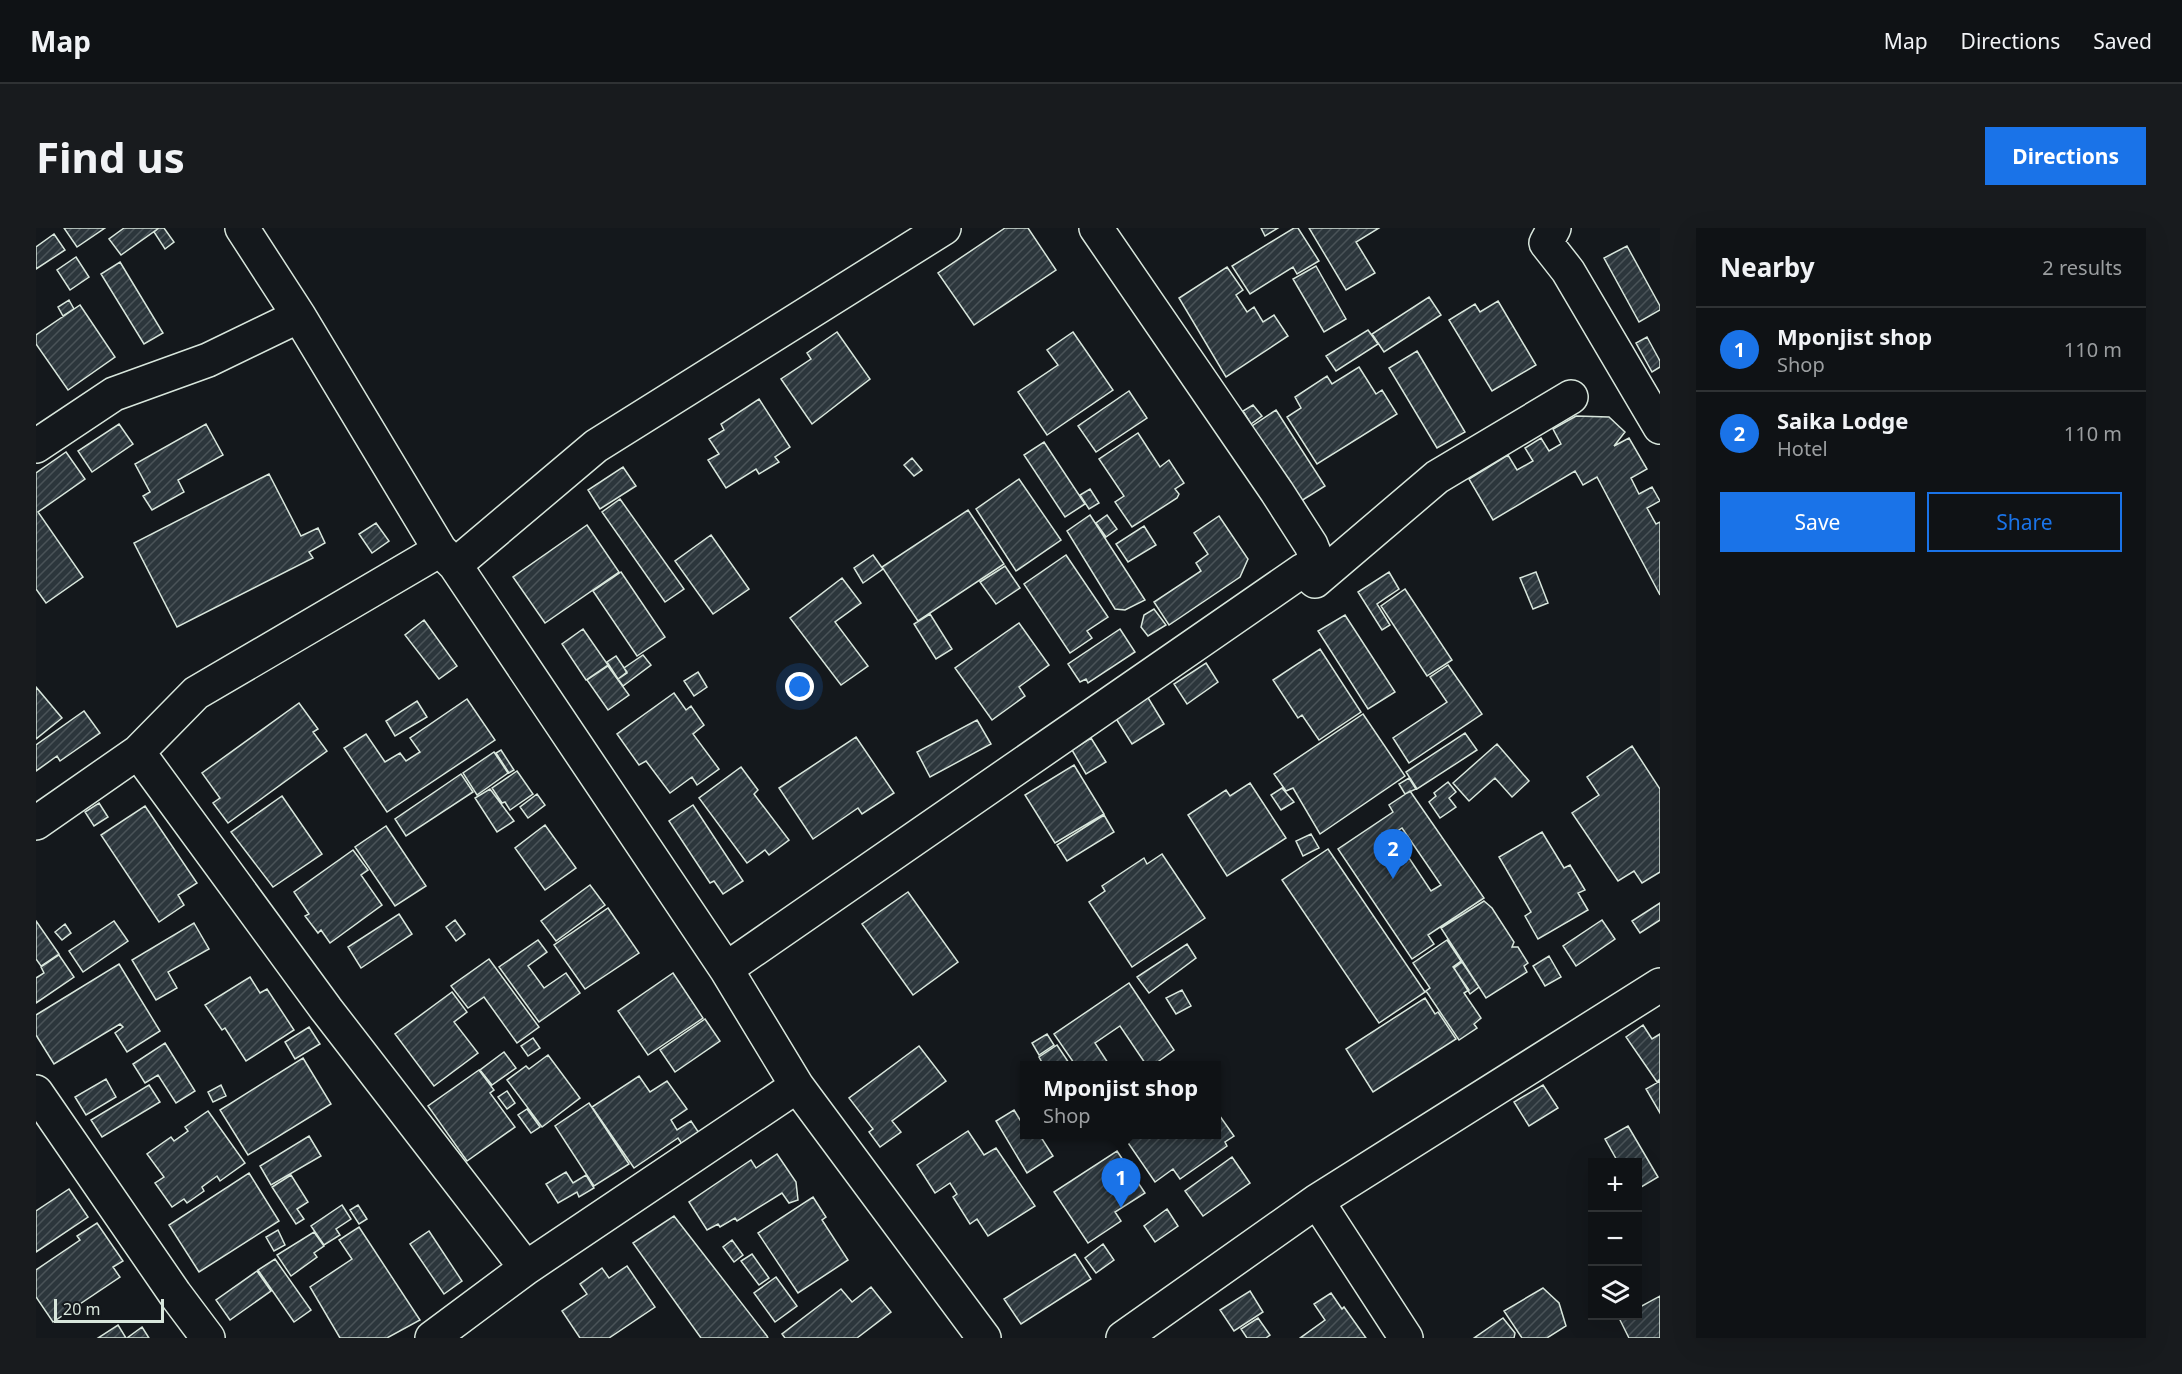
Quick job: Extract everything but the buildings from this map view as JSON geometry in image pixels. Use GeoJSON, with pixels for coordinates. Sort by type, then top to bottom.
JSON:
{"type":"FeatureCollection","features":[{"type":"Feature","properties":{"kind":"street"},"geometry":{"type":"LineString","coordinates":[[242,228],[448,557],[726,969],[797,1086],[984,1338]]}},
{"type":"Feature","properties":{"kind":"street"},"geometry":{"type":"LineString","coordinates":[[36,823],[138,752],[196,693],[448,557],[596,446],[944,228]]}},
{"type":"Feature","properties":{"kind":"street"},"geometry":{"type":"LineString","coordinates":[[1096,228],[1277,492],[1311,545],[1322,573]]}},
{"type":"Feature","properties":{"kind":"street"},"geometry":{"type":"LineString","coordinates":[[1547,233],[1660,427]]}},
{"type":"Feature","properties":{"kind":"street"},"geometry":{"type":"LineString","coordinates":[[36,446],[114,394],[208,360],[299,316]]}},
{"type":"Feature","properties":{"kind":"street"},"geometry":{"type":"LineString","coordinates":[[726,969],[1303,570],[1315,581],[1437,477],[1571,397]]}},
{"type":"Feature","properties":{"kind":"street"},"geometry":{"type":"LineString","coordinates":[[138,752],[326,1009],[526,1268]]}},
{"type":"Feature","properties":{"kind":"street"},"geometry":{"type":"LineString","coordinates":[[1123,1338],[1317,1201],[1660,985]]}},
{"type":"Feature","properties":{"kind":"street"},"geometry":{"type":"LineString","coordinates":[[432,1338],[526,1268],[797,1086]]}},
{"type":"Feature","properties":{"kind":"street"},"geometry":{"type":"LineString","coordinates":[[36,1092],[175,1294],[208,1338]]}},
{"type":"Feature","properties":{"kind":"street"},"geometry":{"type":"LineString","coordinates":[[1317,1201],[1406,1338]]}},
{"type":"Feature","properties":{"kind":"place","name":"Saika Lodge"},"geometry":{"type":"Point","coordinates":[1393,879]}},
{"type":"Feature","properties":{"kind":"place","name":"Mponjist shop"},"geometry":{"type":"Point","coordinates":[1121,1208]}}]}
